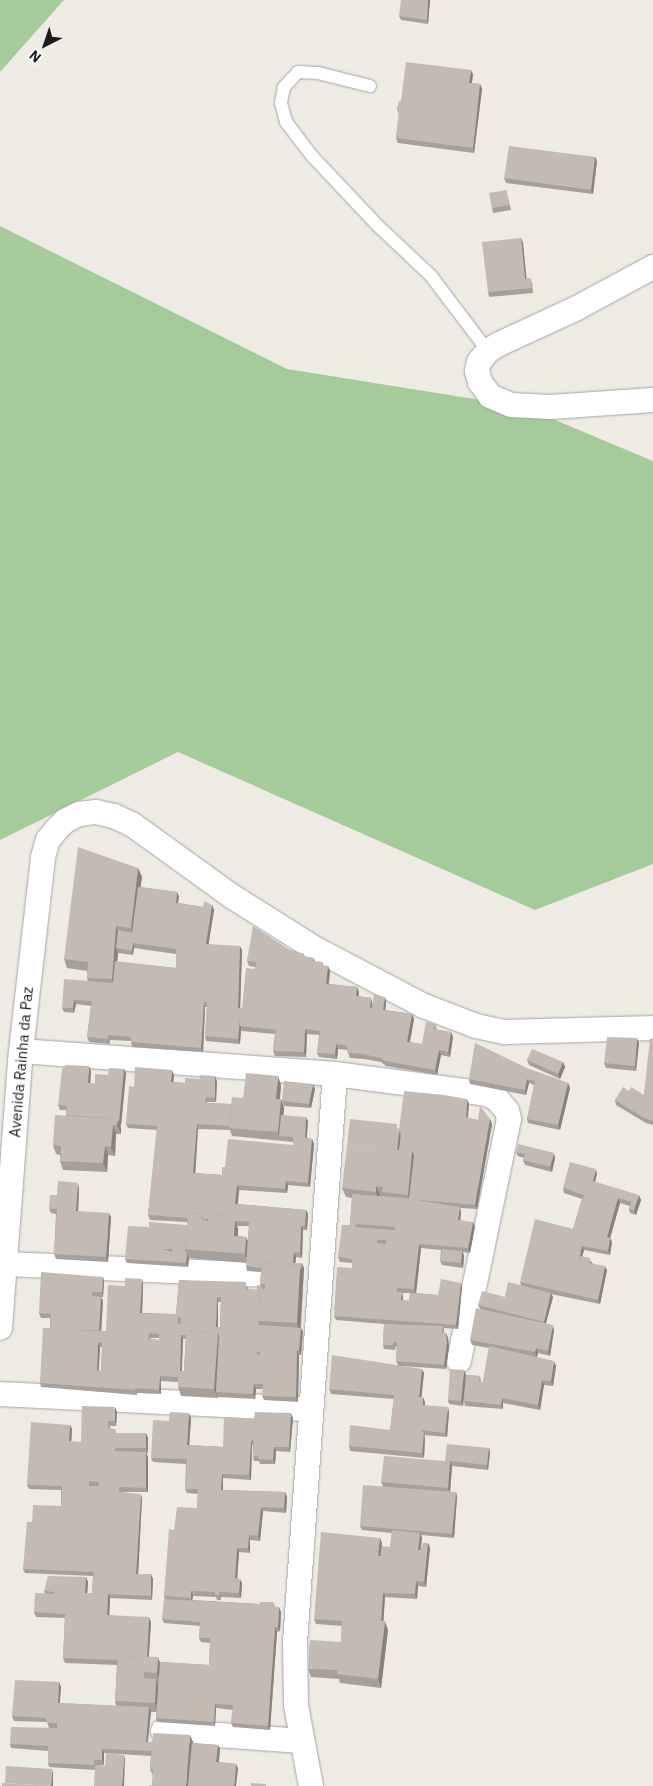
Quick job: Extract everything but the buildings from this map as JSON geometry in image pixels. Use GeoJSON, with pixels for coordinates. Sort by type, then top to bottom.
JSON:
{"type":"FeatureCollection","features":[{"type":"Feature","properties":{"kind":"street"},"geometry":{"type":"LineString","coordinates":[[653,267],[488,351],[479,362],[477,371],[480,382],[490,396],[511,405],[551,408],[653,400]]}},
{"type":"Feature","properties":{"kind":"street","name":"Avenida Rainha da Paz"},"geometry":{"type":"LineString","coordinates":[[0,1328],[21,1051],[43,857],[48,840],[65,821],[79,814],[96,812],[114,816],[133,825],[234,897],[314,948],[424,1006],[476,1026],[504,1032],[653,1028]]}},
{"type":"Feature","properties":{"kind":"street"},"geometry":{"type":"LineString","coordinates":[[21,1051],[335,1074],[487,1094],[497,1099],[507,1111],[509,1119],[459,1361]]}},
{"type":"Feature","properties":{"kind":"street"},"geometry":{"type":"LineString","coordinates":[[311,1786],[302,1741],[294,1675],[335,1074]]}},
{"type":"Feature","properties":{"kind":"street"},"geometry":{"type":"LineString","coordinates":[[5,1264],[267,1275]]}},
{"type":"Feature","properties":{"kind":"street"},"geometry":{"type":"LineString","coordinates":[[0,1394],[311,1409]]}},
{"type":"Feature","properties":{"kind":"street"},"geometry":{"type":"LineString","coordinates":[[163,1730],[302,1741]]}},
{"type":"Feature","properties":{"kind":"lane"},"geometry":{"type":"LineString","coordinates":[[370,86],[318,72],[298,72],[284,86],[281,103],[286,122],[312,156],[376,224],[431,276],[488,351]]}},
{"type":"Feature","properties":{"kind":"green space"},"geometry":{"type":"Polygon","coordinates":[[[0,0],[64,0],[0,72],[0,0]]]}},
{"type":"Feature","properties":{"kind":"green space"},"geometry":{"type":"Polygon","coordinates":[[[0,226],[287,369],[524,407],[653,461],[653,864],[535,910],[178,752],[0,840],[0,226]]]}}]}
